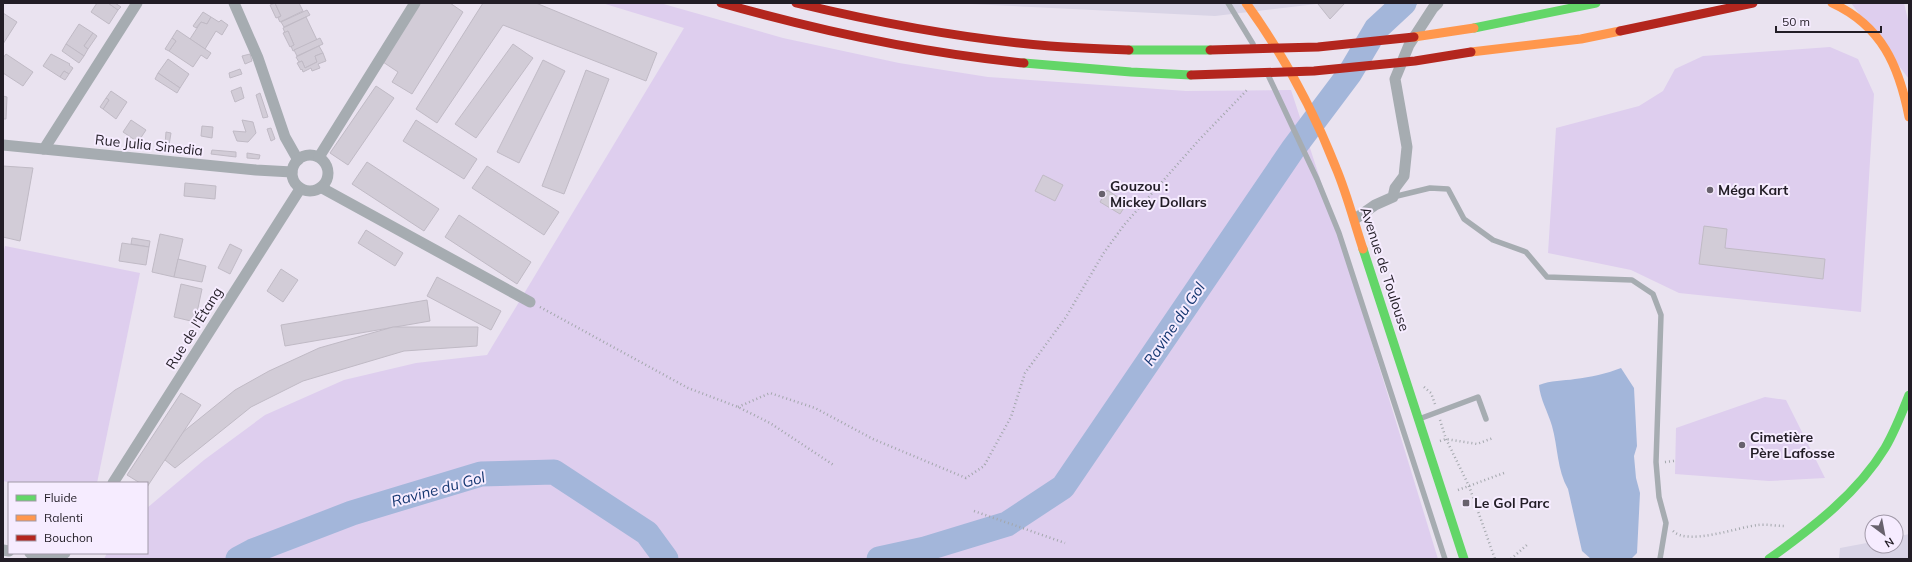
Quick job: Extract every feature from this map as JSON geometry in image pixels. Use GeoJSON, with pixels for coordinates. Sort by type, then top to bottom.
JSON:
{"type":"FeatureCollection","features":[{"type":"Feature","properties":{"kind":"main road"},"geometry":{"type":"LineString","coordinates":[[721,3],[804,26],[902,46],[958,55],[1074,69],[1191,75],[1314,71],[1415,61],[1471,52],[1581,39],[1753,3]]}},
{"type":"Feature","properties":{"kind":"main road"},"geometry":{"type":"LineString","coordinates":[[796,3],[864,19],[952,34],[1050,46],[1139,51],[1318,47],[1397,39],[1474,28],[1596,3]]}},
{"type":"Feature","properties":{"kind":"main road","name":"Avenue de Toulouse"},"geometry":{"type":"LineString","coordinates":[[1246,3],[1294,75],[1330,152],[1355,220],[1464,559]]}},
{"type":"Feature","properties":{"kind":"main road"},"geometry":{"type":"LineString","coordinates":[[1832,3],[1841,6],[1867,24],[1887,48],[1902,80],[1909,117]]}},
{"type":"Feature","properties":{"kind":"main road"},"geometry":{"type":"LineString","coordinates":[[1471,52],[1564,31]]}},
{"type":"Feature","properties":{"kind":"main road"},"geometry":{"type":"LineString","coordinates":[[1769,559],[1828,514],[1858,485],[1880,455],[1898,422],[1909,395]]}},
{"type":"Feature","properties":{"kind":"street"},"geometry":{"type":"LineString","coordinates":[[44,149],[137,3]]}},
{"type":"Feature","properties":{"kind":"street"},"geometry":{"type":"LineString","coordinates":[[234,3],[258,58],[285,137],[298,160]]}},
{"type":"Feature","properties":{"kind":"street"},"geometry":{"type":"LineString","coordinates":[[319,157],[415,3]]}},
{"type":"Feature","properties":{"kind":"street"},"geometry":{"type":"LineString","coordinates":[[1355,220],[1376,205],[1393,197],[1395,188],[1404,176],[1407,147],[1395,79],[1409,45],[1438,3]]}},
{"type":"Feature","properties":{"kind":"street","name":"Rue Julia Sinedia"},"geometry":{"type":"LineString","coordinates":[[3,145],[256,170],[292,172]]}},
{"type":"Feature","properties":{"kind":"street"},"geometry":{"type":"LineString","coordinates":[[311,155],[319,157],[325,161],[329,174],[328,181],[322,188],[316,191],[307,192],[300,189],[293,179],[292,172],[298,160],[311,155]]}},
{"type":"Feature","properties":{"kind":"street"},"geometry":{"type":"LineString","coordinates":[[322,188],[530,302]]}},
{"type":"Feature","properties":{"kind":"street","name":"Rue de l'Étang"},"geometry":{"type":"LineString","coordinates":[[114,482],[300,189]]}},
{"type":"Feature","properties":{"kind":"street"},"geometry":{"type":"LineString","coordinates":[[40,554],[59,556],[63,554]]}},
{"type":"Feature","properties":{"kind":"lane"},"geometry":{"type":"LineString","coordinates":[[1228,3],[1257,52]]}},
{"type":"Feature","properties":{"kind":"lane"},"geometry":{"type":"LineString","coordinates":[[1263,65],[1310,164],[1339,234],[1445,559]]}},
{"type":"Feature","properties":{"kind":"lane"},"geometry":{"type":"LineString","coordinates":[[1393,197],[1430,188],[1448,189],[1464,219],[1493,240],[1526,252],[1547,277],[1632,280],[1654,294],[1661,316],[1656,462],[1659,498],[1666,523],[1660,559]]}},
{"type":"Feature","properties":{"kind":"lane"},"geometry":{"type":"LineString","coordinates":[[1419,419],[1478,397],[1486,419]]}},
{"type":"Feature","properties":{"kind":"path"},"geometry":{"type":"LineString","coordinates":[[738,407],[770,393],[815,408],[873,439],[900,451],[939,465],[966,478],[984,466],[1011,417],[1025,373],[1066,317],[1104,254],[1124,226],[1199,140],[1250,86]]}},
{"type":"Feature","properties":{"kind":"path"},"geometry":{"type":"LineString","coordinates":[[530,302],[688,388],[738,407],[770,423],[835,466]]}},
{"type":"Feature","properties":{"kind":"path"},"geometry":{"type":"LineString","coordinates":[[1409,389],[1423,386],[1431,393],[1446,439],[1469,486],[1495,559]]}},
{"type":"Feature","properties":{"kind":"path"},"geometry":{"type":"LineString","coordinates":[[1437,442],[1446,439],[1477,444],[1493,438]]}},
{"type":"Feature","properties":{"kind":"path"},"geometry":{"type":"LineString","coordinates":[[1458,490],[1504,473]]}},
{"type":"Feature","properties":{"kind":"path"},"geometry":{"type":"LineString","coordinates":[[974,511],[1065,543]]}},
{"type":"Feature","properties":{"kind":"path"},"geometry":{"type":"LineString","coordinates":[[1666,523],[1676,534],[1695,537],[1759,524],[1788,527],[1805,532]]}},
{"type":"Feature","properties":{"kind":"path"},"geometry":{"type":"LineString","coordinates":[[1511,559],[1528,544]]}},
{"type":"Feature","properties":{"kind":"shaded area"},"geometry":{"type":"Polygon","coordinates":[[[602,3],[660,3],[783,38],[899,63],[988,77],[1186,91],[1291,90],[1345,255],[1438,559],[104,559],[106,554],[148,554],[148,507],[204,460],[265,415],[344,380],[416,363],[487,355],[684,28],[602,3]]]}},
{"type":"Feature","properties":{"kind":"shaded area"},"geometry":{"type":"Polygon","coordinates":[[[950,3],[1325,3],[1215,16],[950,3]]]}},
{"type":"Feature","properties":{"kind":"shaded area"},"geometry":{"type":"Polygon","coordinates":[[[1851,3],[1904,3],[1909,24],[1909,79],[1851,3]]]}},
{"type":"Feature","properties":{"kind":"shaded area","name":"Méga Kart"},"geometry":{"type":"Polygon","coordinates":[[[1830,47],[1858,59],[1874,94],[1861,312],[1679,293],[1631,270],[1548,253],[1556,128],[1639,106],[1663,91],[1675,69],[1703,56],[1830,47]]]}},
{"type":"Feature","properties":{"kind":"shaded area"},"geometry":{"type":"Polygon","coordinates":[[[5,246],[140,273],[97,482],[3,481],[3,256],[5,246]]]}},
{"type":"Feature","properties":{"kind":"shaded area","name":"Cimetière Père Lafosse"},"geometry":{"type":"Polygon","coordinates":[[[1765,397],[1786,400],[1825,478],[1769,481],[1675,474],[1676,428],[1765,397]]]}},
{"type":"Feature","properties":{"kind":"shaded area"},"geometry":{"type":"Polygon","coordinates":[[[1909,534],[1909,559],[1839,559],[1840,548],[1864,544],[1864,554],[1904,554],[1904,535],[1909,534]]]}},
{"type":"Feature","properties":{"kind":"water"},"geometry":{"type":"Polygon","coordinates":[[[1396,3],[1418,3],[1414,8],[1399,19],[1376,29],[1396,3]]]}},
{"type":"Feature","properties":{"kind":"water"},"geometry":{"type":"Polygon","coordinates":[[[1621,368],[1634,388],[1637,446],[1634,456],[1636,478],[1640,493],[1637,553],[1631,559],[1591,559],[1582,551],[1568,489],[1564,482],[1560,466],[1552,426],[1542,400],[1539,385],[1552,381],[1593,376],[1621,368]]]}},
{"type":"Feature","properties":{"kind":"building"},"geometry":{"type":"Polygon","coordinates":[[[97,3],[108,3],[118,10],[109,24],[91,12],[97,3]]]}},
{"type":"Feature","properties":{"kind":"building"},"geometry":{"type":"Polygon","coordinates":[[[108,3],[115,3],[121,7],[118,10],[108,3]]]}},
{"type":"Feature","properties":{"kind":"building"},"geometry":{"type":"Polygon","coordinates":[[[275,3],[281,16],[276,18],[270,5],[275,3]]]}},
{"type":"Feature","properties":{"kind":"building"},"geometry":{"type":"Polygon","coordinates":[[[275,3],[299,3],[303,11],[280,22],[278,18],[281,16],[275,3]]]}},
{"type":"Feature","properties":{"kind":"building"},"geometry":{"type":"Polygon","coordinates":[[[420,3],[450,3],[463,12],[412,94],[392,82],[398,72],[383,62],[420,3]]]}},
{"type":"Feature","properties":{"kind":"building"},"geometry":{"type":"Polygon","coordinates":[[[483,3],[536,3],[657,53],[646,81],[503,25],[437,123],[416,109],[483,3]]]}},
{"type":"Feature","properties":{"kind":"building"},"geometry":{"type":"Polygon","coordinates":[[[1345,3],[1330,19],[1318,4],[1345,3]]]}},
{"type":"Feature","properties":{"kind":"building"},"geometry":{"type":"Polygon","coordinates":[[[307,10],[310,15],[284,27],[281,22],[307,10]]]}},
{"type":"Feature","properties":{"kind":"building"},"geometry":{"type":"Polygon","coordinates":[[[203,12],[211,17],[207,24],[201,22],[196,28],[193,26],[203,12]]]}},
{"type":"Feature","properties":{"kind":"building"},"geometry":{"type":"Polygon","coordinates":[[[3,13],[17,22],[3,44],[3,13]]]}},
{"type":"Feature","properties":{"kind":"building"},"geometry":{"type":"Polygon","coordinates":[[[211,17],[219,22],[221,20],[228,25],[222,35],[216,31],[205,49],[190,39],[201,22],[207,24],[211,17]]]}},
{"type":"Feature","properties":{"kind":"building"},"geometry":{"type":"Polygon","coordinates":[[[306,17],[317,40],[293,51],[291,46],[294,45],[288,31],[285,33],[283,28],[306,17]]]}},
{"type":"Feature","properties":{"kind":"building"},"geometry":{"type":"Polygon","coordinates":[[[79,24],[93,33],[84,46],[88,49],[84,56],[66,44],[79,24]]]}},
{"type":"Feature","properties":{"kind":"building"},"geometry":{"type":"Polygon","coordinates":[[[177,30],[211,53],[207,59],[201,55],[193,67],[169,51],[176,41],[172,38],[177,30]]]}},
{"type":"Feature","properties":{"kind":"building"},"geometry":{"type":"Polygon","coordinates":[[[288,31],[294,45],[290,47],[283,33],[288,31]]]}},
{"type":"Feature","properties":{"kind":"building"},"geometry":{"type":"Polygon","coordinates":[[[93,33],[97,36],[88,49],[84,46],[93,33]]]}},
{"type":"Feature","properties":{"kind":"building"},"geometry":{"type":"Polygon","coordinates":[[[172,38],[176,41],[169,51],[165,49],[172,38]]]}},
{"type":"Feature","properties":{"kind":"building"},"geometry":{"type":"Polygon","coordinates":[[[320,38],[323,44],[297,56],[294,50],[320,38]]]}},
{"type":"Feature","properties":{"kind":"building"},"geometry":{"type":"Polygon","coordinates":[[[66,44],[84,56],[79,63],[62,51],[66,44]]]}},
{"type":"Feature","properties":{"kind":"building"},"geometry":{"type":"Polygon","coordinates":[[[513,44],[533,58],[476,138],[455,124],[513,44]]]}},
{"type":"Feature","properties":{"kind":"building"},"geometry":{"type":"Polygon","coordinates":[[[319,46],[323,53],[315,56],[317,62],[305,68],[302,61],[299,62],[296,57],[319,46]]]}},
{"type":"Feature","properties":{"kind":"building"},"geometry":{"type":"Polygon","coordinates":[[[323,53],[326,61],[318,64],[320,68],[312,71],[311,68],[303,72],[297,63],[302,61],[305,68],[317,62],[315,56],[323,53]]]}},
{"type":"Feature","properties":{"kind":"building"},"geometry":{"type":"Polygon","coordinates":[[[6,54],[33,72],[23,86],[3,73],[3,58],[6,54]]]}},
{"type":"Feature","properties":{"kind":"building"},"geometry":{"type":"Polygon","coordinates":[[[51,54],[70,64],[69,65],[73,68],[69,74],[64,71],[60,77],[43,66],[51,54]]]}},
{"type":"Feature","properties":{"kind":"building"},"geometry":{"type":"Polygon","coordinates":[[[250,54],[252,61],[245,64],[242,56],[250,54]]]}},
{"type":"Feature","properties":{"kind":"building"},"geometry":{"type":"Polygon","coordinates":[[[168,59],[189,74],[180,88],[158,73],[168,59]]]}},
{"type":"Feature","properties":{"kind":"building"},"geometry":{"type":"Polygon","coordinates":[[[543,60],[565,71],[519,163],[497,152],[543,60]]]}},
{"type":"Feature","properties":{"kind":"building"},"geometry":{"type":"Polygon","coordinates":[[[240,69],[242,74],[230,78],[229,73],[240,69]]]}},
{"type":"Feature","properties":{"kind":"building"},"geometry":{"type":"Polygon","coordinates":[[[586,70],[609,79],[564,194],[542,186],[586,70]]]}},
{"type":"Feature","properties":{"kind":"building"},"geometry":{"type":"Polygon","coordinates":[[[64,71],[69,74],[65,80],[60,77],[64,71]]]}},
{"type":"Feature","properties":{"kind":"building"},"geometry":{"type":"Polygon","coordinates":[[[158,73],[180,88],[177,93],[155,79],[158,73]]]}},
{"type":"Feature","properties":{"kind":"building"},"geometry":{"type":"Polygon","coordinates":[[[376,86],[394,98],[348,165],[330,153],[376,86]]]}},
{"type":"Feature","properties":{"kind":"building"},"geometry":{"type":"Polygon","coordinates":[[[241,87],[244,98],[235,102],[231,91],[241,87]]]}},
{"type":"Feature","properties":{"kind":"building"},"geometry":{"type":"Polygon","coordinates":[[[111,91],[127,102],[116,119],[103,109],[109,100],[106,98],[111,91]]]}},
{"type":"Feature","properties":{"kind":"building"},"geometry":{"type":"Polygon","coordinates":[[[260,93],[268,117],[263,118],[256,95],[260,93]]]}},
{"type":"Feature","properties":{"kind":"building"},"geometry":{"type":"Polygon","coordinates":[[[3,96],[7,97],[6,119],[3,119],[3,96]]]}},
{"type":"Feature","properties":{"kind":"building"},"geometry":{"type":"Polygon","coordinates":[[[106,98],[109,100],[103,109],[100,107],[106,98]]]}},
{"type":"Feature","properties":{"kind":"building"},"geometry":{"type":"Polygon","coordinates":[[[131,120],[146,130],[138,142],[123,132],[131,120]]]}},
{"type":"Feature","properties":{"kind":"building"},"geometry":{"type":"Polygon","coordinates":[[[242,120],[253,122],[256,133],[248,142],[237,141],[233,131],[246,132],[242,120]]]}},
{"type":"Feature","properties":{"kind":"building"},"geometry":{"type":"Polygon","coordinates":[[[416,120],[477,159],[464,179],[403,141],[416,120]]]}},
{"type":"Feature","properties":{"kind":"building"},"geometry":{"type":"Polygon","coordinates":[[[202,126],[213,127],[212,138],[201,136],[202,126]]]}},
{"type":"Feature","properties":{"kind":"building"},"geometry":{"type":"Polygon","coordinates":[[[271,128],[275,139],[271,141],[267,129],[271,128]]]}},
{"type":"Feature","properties":{"kind":"building"},"geometry":{"type":"Polygon","coordinates":[[[166,132],[171,133],[169,145],[165,145],[166,132]]]}},
{"type":"Feature","properties":{"kind":"building"},"geometry":{"type":"Polygon","coordinates":[[[188,147],[200,149],[199,153],[187,152],[188,147]]]}},
{"type":"Feature","properties":{"kind":"building"},"geometry":{"type":"Polygon","coordinates":[[[212,150],[236,152],[236,157],[211,154],[212,150]]]}},
{"type":"Feature","properties":{"kind":"building"},"geometry":{"type":"Polygon","coordinates":[[[247,153],[260,155],[259,159],[247,158],[247,153]]]}},
{"type":"Feature","properties":{"kind":"building"},"geometry":{"type":"Polygon","coordinates":[[[367,162],[439,209],[424,231],[352,184],[367,162]]]}},
{"type":"Feature","properties":{"kind":"building"},"geometry":{"type":"Polygon","coordinates":[[[3,166],[33,168],[20,241],[3,237],[3,166]]]}},
{"type":"Feature","properties":{"kind":"building"},"geometry":{"type":"Polygon","coordinates":[[[487,166],[559,212],[544,235],[472,188],[487,166]]]}},
{"type":"Feature","properties":{"kind":"building"},"geometry":{"type":"Polygon","coordinates":[[[1043,175],[1063,185],[1055,201],[1035,191],[1043,175]]]}},
{"type":"Feature","properties":{"kind":"building"},"geometry":{"type":"Polygon","coordinates":[[[185,183],[216,186],[215,199],[184,196],[185,183]]]}},
{"type":"Feature","properties":{"kind":"building"},"geometry":{"type":"Polygon","coordinates":[[[1107,190],[1127,203],[1120,214],[1100,202],[1107,190]]]}},
{"type":"Feature","properties":{"kind":"building"},"geometry":{"type":"Polygon","coordinates":[[[459,215],[531,262],[517,284],[445,237],[459,215]]]}},
{"type":"Feature","properties":{"kind":"building"},"geometry":{"type":"Polygon","coordinates":[[[1704,226],[1727,229],[1725,248],[1825,259],[1823,279],[1699,264],[1704,226]]]}},
{"type":"Feature","properties":{"kind":"building"},"geometry":{"type":"Polygon","coordinates":[[[366,230],[403,253],[395,266],[358,243],[366,230]]]}},
{"type":"Feature","properties":{"kind":"building"},"geometry":{"type":"Polygon","coordinates":[[[160,234],[183,239],[174,277],[152,272],[160,234]]]}},
{"type":"Feature","properties":{"kind":"building"},"geometry":{"type":"Polygon","coordinates":[[[132,238],[150,241],[149,247],[131,244],[132,238]]]}},
{"type":"Feature","properties":{"kind":"building"},"geometry":{"type":"Polygon","coordinates":[[[122,243],[149,247],[146,265],[119,261],[122,243]]]}},
{"type":"Feature","properties":{"kind":"building"},"geometry":{"type":"Polygon","coordinates":[[[230,244],[242,250],[230,274],[218,268],[230,244]]]}},
{"type":"Feature","properties":{"kind":"building"},"geometry":{"type":"Polygon","coordinates":[[[178,259],[206,266],[202,282],[174,277],[178,259]]]}},
{"type":"Feature","properties":{"kind":"building"},"geometry":{"type":"Polygon","coordinates":[[[281,269],[298,280],[283,302],[267,291],[281,269]]]}},
{"type":"Feature","properties":{"kind":"building"},"geometry":{"type":"Polygon","coordinates":[[[437,277],[501,311],[491,330],[427,296],[437,277]]]}},
{"type":"Feature","properties":{"kind":"building"},"geometry":{"type":"Polygon","coordinates":[[[181,284],[202,289],[195,322],[174,317],[181,284]]]}},
{"type":"Feature","properties":{"kind":"building"},"geometry":{"type":"Polygon","coordinates":[[[427,300],[430,321],[285,346],[281,325],[427,300]]]}},
{"type":"Feature","properties":{"kind":"building"},"geometry":{"type":"Polygon","coordinates":[[[393,327],[478,327],[477,346],[404,351],[303,381],[251,407],[175,468],[165,460],[183,432],[235,390],[269,371],[319,348],[393,327]]]}},
{"type":"Feature","properties":{"kind":"building"},"geometry":{"type":"Polygon","coordinates":[[[181,393],[201,405],[148,485],[148,482],[138,482],[127,475],[181,393]]]}},
{"type":"Feature","properties":{"kind":"waterway","name":"Ravine du Gol"},"geometry":{"type":"LineString","coordinates":[[879,559],[925,549],[1007,524],[1063,487],[1293,149],[1350,73],[1376,29],[1404,3]]}},
{"type":"Feature","properties":{"kind":"waterway","name":"Ravine du Gol"},"geometry":{"type":"LineString","coordinates":[[238,559],[253,551],[352,513],[481,474],[554,472],[647,533],[666,559]]}},
{"type":"Feature","properties":{"kind":"traffic: fast"},"geometry":{"type":"LineString","coordinates":[[1474,28],[1596,3]]}},
{"type":"Feature","properties":{"kind":"traffic: fast"},"geometry":{"type":"LineString","coordinates":[[1129,50],[1210,50]]}},
{"type":"Feature","properties":{"kind":"traffic: fast"},"geometry":{"type":"LineString","coordinates":[[1024,63],[1131,72],[1191,75]]}},
{"type":"Feature","properties":{"kind":"traffic: fast"},"geometry":{"type":"LineString","coordinates":[[1363,249],[1464,559]]}},
{"type":"Feature","properties":{"kind":"traffic: fast"},"geometry":{"type":"LineString","coordinates":[[1769,559],[1833,509],[1874,465],[1889,442],[1909,395]]}},
{"type":"Feature","properties":{"kind":"traffic: slow"},"geometry":{"type":"LineString","coordinates":[[1246,3],[1260,22],[1285,62],[1317,124],[1340,178],[1363,249]]}},
{"type":"Feature","properties":{"kind":"traffic: slow"},"geometry":{"type":"LineString","coordinates":[[1832,3],[1849,12],[1864,23],[1886,50],[1900,81],[1909,117]]}},
{"type":"Feature","properties":{"kind":"traffic: slow"},"geometry":{"type":"LineString","coordinates":[[1414,37],[1474,28]]}},
{"type":"Feature","properties":{"kind":"traffic: slow"},"geometry":{"type":"LineString","coordinates":[[1471,52],[1581,39],[1620,31]]}},
{"type":"Feature","properties":{"kind":"traffic: jam"},"geometry":{"type":"LineString","coordinates":[[721,3],[796,23],[871,40],[985,59],[1024,63]]}},
{"type":"Feature","properties":{"kind":"traffic: jam"},"geometry":{"type":"LineString","coordinates":[[796,3],[890,24],[954,35],[1050,46],[1129,50]]}},
{"type":"Feature","properties":{"kind":"traffic: jam"},"geometry":{"type":"LineString","coordinates":[[1620,31],[1753,3]]}},
{"type":"Feature","properties":{"kind":"traffic: jam"},"geometry":{"type":"LineString","coordinates":[[1210,50],[1318,47],[1414,37]]}},
{"type":"Feature","properties":{"kind":"traffic: jam"},"geometry":{"type":"LineString","coordinates":[[1191,75],[1314,71],[1415,61],[1471,52]]}},
{"type":"Feature","properties":{"kind":"place","name":"Méga Kart"},"geometry":{"type":"Point","coordinates":[1710,190]}},
{"type":"Feature","properties":{"kind":"place","name":"Gouzou : Mickey Dollars"},"geometry":{"type":"Point","coordinates":[1102,194]}},
{"type":"Feature","properties":{"kind":"place","name":"Cimetière Père Lafosse"},"geometry":{"type":"Point","coordinates":[1742,445]}},
{"type":"Feature","properties":{"kind":"place","name":"Le Gol Parc"},"geometry":{"type":"Point","coordinates":[1466,503]}}]}
